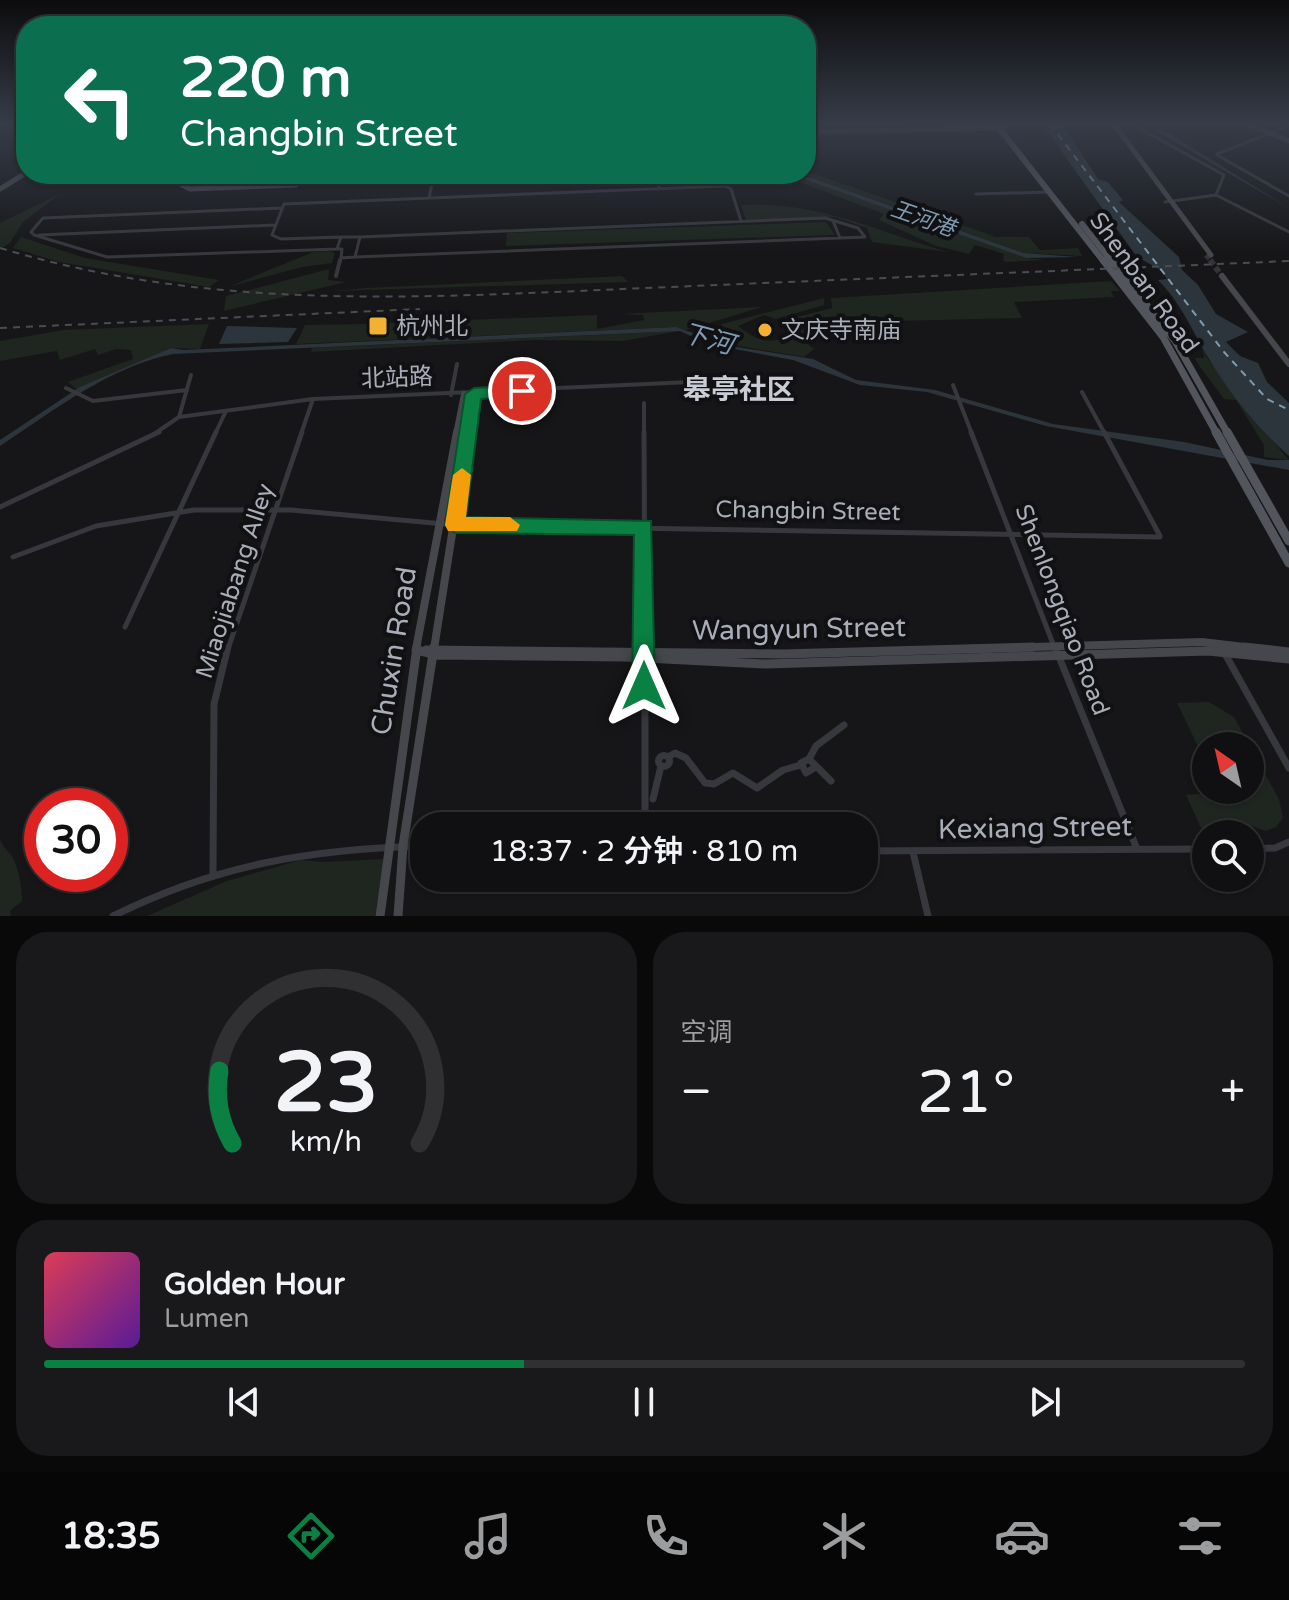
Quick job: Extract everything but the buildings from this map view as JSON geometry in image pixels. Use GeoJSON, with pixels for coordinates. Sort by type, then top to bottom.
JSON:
{"type":"FeatureCollection","features":[{"type":"Feature","properties":{"kind":"main road","name":"Shenban Road"},"geometry":{"type":"LineString","coordinates":[[1032,167],[1163,337],[1227,448],[1289,541]]}},
{"type":"Feature","properties":{"kind":"main road","name":"Shenban Road"},"geometry":{"type":"LineString","coordinates":[[1034,167],[1175,341],[1239,450],[1243,468],[1289,563]]}},
{"type":"Feature","properties":{"kind":"street"},"geometry":{"type":"LineString","coordinates":[[1143,167],[1208,255]]}},
{"type":"Feature","properties":{"kind":"street"},"geometry":{"type":"LineString","coordinates":[[1209,167],[1224,175],[1216,195]]}},
{"type":"Feature","properties":{"kind":"street"},"geometry":{"type":"LineString","coordinates":[[1238,167],[1289,196]]}},
{"type":"Feature","properties":{"kind":"street"},"geometry":{"type":"LineString","coordinates":[[182,184],[190,189],[296,185]]}},
{"type":"Feature","properties":{"kind":"street"},"geometry":{"type":"LineString","coordinates":[[429,198],[432,184]]}},
{"type":"Feature","properties":{"kind":"street"},"geometry":{"type":"LineString","coordinates":[[658,184],[659,188]]}},
{"type":"Feature","properties":{"kind":"street"},"geometry":{"type":"LineString","coordinates":[[341,258],[865,237],[858,228],[833,220],[360,237],[275,238],[272,235],[284,204],[659,188],[729,187],[741,221]]}},
{"type":"Feature","properties":{"kind":"street"},"geometry":{"type":"LineString","coordinates":[[976,194],[1051,192]]}},
{"type":"Feature","properties":{"kind":"street"},"geometry":{"type":"LineString","coordinates":[[1168,202],[1216,195],[1289,232]]}},
{"type":"Feature","properties":{"kind":"street"},"geometry":{"type":"LineString","coordinates":[[34,235],[31,232],[43,218],[282,208]]}},
{"type":"Feature","properties":{"kind":"street"},"geometry":{"type":"LineString","coordinates":[[833,220],[840,238]]}},
{"type":"Feature","properties":{"kind":"street"},"geometry":{"type":"LineString","coordinates":[[34,235],[275,225]]}},
{"type":"Feature","properties":{"kind":"street"},"geometry":{"type":"LineString","coordinates":[[34,235],[107,257],[342,249],[336,276]]}},
{"type":"Feature","properties":{"kind":"street"},"geometry":{"type":"LineString","coordinates":[[337,249],[341,237]]}},
{"type":"Feature","properties":{"kind":"street"},"geometry":{"type":"LineString","coordinates":[[355,257],[360,237]]}},
{"type":"Feature","properties":{"kind":"street"},"geometry":{"type":"LineString","coordinates":[[1224,276],[1289,361]]}},
{"type":"Feature","properties":{"kind":"street"},"geometry":{"type":"LineString","coordinates":[[451,395],[457,364]]}},
{"type":"Feature","properties":{"kind":"street"},"geometry":{"type":"LineString","coordinates":[[0,507],[161,431],[179,417],[191,375]]}},
{"type":"Feature","properties":{"kind":"street","name":"北站路"},"geometry":{"type":"LineString","coordinates":[[179,417],[313,399],[713,381]]}},
{"type":"Feature","properties":{"kind":"street","name":"Shenlongqiao Road"},"geometry":{"type":"LineString","coordinates":[[953,385],[1137,849]]}},
{"type":"Feature","properties":{"kind":"street"},"geometry":{"type":"LineString","coordinates":[[72,392],[93,401],[187,390]]}},
{"type":"Feature","properties":{"kind":"street","name":"Changbin Street"},"geometry":{"type":"LineString","coordinates":[[13,557],[96,526],[180,513],[276,510],[455,525],[1011,532],[1160,537],[1082,392]]}},
{"type":"Feature","properties":{"kind":"street","name":"Chuxin Road"},"geometry":{"type":"LineString","coordinates":[[380,916],[416,650],[464,394]]}},
{"type":"Feature","properties":{"kind":"street","name":"Chuxin Road"},"geometry":{"type":"LineString","coordinates":[[398,916],[403,846],[436,652],[474,394]]}},
{"type":"Feature","properties":{"kind":"street","name":"Miaojiabang Alley"},"geometry":{"type":"LineString","coordinates":[[213,874],[214,704],[228,647],[313,399]]}},
{"type":"Feature","properties":{"kind":"street"},"geometry":{"type":"LineString","coordinates":[[644,403],[645,812]]}},
{"type":"Feature","properties":{"kind":"street"},"geometry":{"type":"LineString","coordinates":[[125,627],[227,410]]}},
{"type":"Feature","properties":{"kind":"street","name":"Wangyun Street"},"geometry":{"type":"LineString","coordinates":[[416,650],[644,655],[766,664],[1056,649],[1289,652]]}},
{"type":"Feature","properties":{"kind":"street"},"geometry":{"type":"LineString","coordinates":[[1222,649],[1289,768]]}},
{"type":"Feature","properties":{"kind":"street","name":"Wangyun Street"},"geometry":{"type":"LineString","coordinates":[[1222,649],[1289,659]]}},
{"type":"Feature","properties":{"kind":"street"},"geometry":{"type":"LineString","coordinates":[[809,759],[816,746],[844,725]]}},
{"type":"Feature","properties":{"kind":"street"},"geometry":{"type":"LineString","coordinates":[[653,799],[654,784],[661,766],[659,757],[675,753],[682,755],[705,783],[714,784],[733,773],[757,788],[783,770],[801,765]]}},
{"type":"Feature","properties":{"kind":"street"},"geometry":{"type":"LineString","coordinates":[[801,765],[802,760],[809,759]]}},
{"type":"Feature","properties":{"kind":"street"},"geometry":{"type":"LineString","coordinates":[[809,759],[814,768],[831,781]]}},
{"type":"Feature","properties":{"kind":"street"},"geometry":{"type":"LineString","coordinates":[[801,765],[806,773],[814,768]]}},
{"type":"Feature","properties":{"kind":"street"},"geometry":{"type":"LineString","coordinates":[[1264,848],[1289,842]]}},
{"type":"Feature","properties":{"kind":"street"},"geometry":{"type":"LineString","coordinates":[[113,916],[213,874],[291,853],[389,844],[410,846]]}},
{"type":"Feature","properties":{"kind":"street","name":"Kexiang Street"},"geometry":{"type":"LineString","coordinates":[[878,851],[1192,849]]}},
{"type":"Feature","properties":{"kind":"street"},"geometry":{"type":"LineString","coordinates":[[913,852],[928,916]]}},
{"type":"Feature","properties":{"kind":"shaded area"},"geometry":{"type":"Polygon","coordinates":[[[816,174],[996,237],[1029,237],[1040,250],[1078,248],[1082,256],[1024,253],[816,179],[816,174]]]}},
{"type":"Feature","properties":{"kind":"shaded area"},"geometry":{"type":"Polygon","coordinates":[[[816,183],[1026,258],[1045,260],[1007,262],[1003,261],[1004,254],[975,245],[969,254],[936,246],[879,220],[884,214],[805,184],[816,183]]]}},
{"type":"Feature","properties":{"kind":"shaded area"},"geometry":{"type":"Polygon","coordinates":[[[60,194],[23,222],[10,243],[0,249],[0,223],[60,194]]]}},
{"type":"Feature","properties":{"kind":"shaded area"},"geometry":{"type":"Polygon","coordinates":[[[741,205],[770,205],[822,213],[847,219],[948,252],[872,242],[867,228],[835,217],[746,220],[741,205]]]}},
{"type":"Feature","properties":{"kind":"shaded area"},"geometry":{"type":"Polygon","coordinates":[[[826,222],[835,235],[506,246],[507,233],[826,222]]]}},
{"type":"Feature","properties":{"kind":"shaded area"},"geometry":{"type":"Polygon","coordinates":[[[21,237],[85,258],[219,280],[209,287],[59,262],[13,248],[21,237]]]}},
{"type":"Feature","properties":{"kind":"shaded area"},"geometry":{"type":"Polygon","coordinates":[[[313,252],[335,253],[332,263],[302,267],[228,287],[313,252]]]}},
{"type":"Feature","properties":{"kind":"shaded area"},"geometry":{"type":"Polygon","coordinates":[[[329,269],[328,280],[346,282],[224,311],[226,296],[329,269]]]}},
{"type":"Feature","properties":{"kind":"shaded area"},"geometry":{"type":"Polygon","coordinates":[[[622,276],[628,282],[333,291],[367,288],[622,276]]]}},
{"type":"Feature","properties":{"kind":"shaded area"},"geometry":{"type":"Polygon","coordinates":[[[1111,281],[1120,291],[1111,291],[1114,297],[1014,302],[1022,318],[855,322],[835,317],[821,319],[801,327],[811,337],[804,341],[814,349],[804,357],[720,343],[724,335],[715,329],[705,337],[691,332],[824,298],[824,305],[776,319],[764,315],[738,326],[768,341],[787,334],[781,321],[832,308],[831,298],[1111,281]]]}},
{"type":"Feature","properties":{"kind":"shaded area"},"geometry":{"type":"Polygon","coordinates":[[[762,307],[686,330],[675,327],[296,344],[305,325],[368,324],[371,334],[384,334],[388,323],[597,315],[597,329],[644,320],[643,315],[620,314],[762,307]]]}},
{"type":"Feature","properties":{"kind":"shaded area"},"geometry":{"type":"Polygon","coordinates":[[[209,324],[200,349],[171,348],[77,390],[68,382],[133,359],[131,350],[116,349],[98,355],[95,349],[60,360],[57,351],[0,361],[0,341],[64,330],[209,324]]]}},
{"type":"Feature","properties":{"kind":"shaded area"},"geometry":{"type":"Polygon","coordinates":[[[680,331],[622,341],[534,340],[311,352],[312,348],[680,331]]]}},
{"type":"Feature","properties":{"kind":"shaded area"},"geometry":{"type":"Polygon","coordinates":[[[1202,343],[1206,356],[1234,395],[1289,460],[1264,457],[1264,445],[1236,400],[1224,399],[1198,364],[1195,358],[1204,358],[1202,343]]]}},
{"type":"Feature","properties":{"kind":"shaded area"},"geometry":{"type":"Polygon","coordinates":[[[1209,702],[1234,717],[1242,732],[1192,734],[1177,703],[1209,702]]]}},
{"type":"Feature","properties":{"kind":"shaded area"},"geometry":{"type":"Polygon","coordinates":[[[1264,772],[1279,799],[1283,818],[1276,827],[1266,831],[1264,820],[1197,820],[1186,795],[1192,795],[1192,804],[1264,804],[1264,772]]]}},
{"type":"Feature","properties":{"kind":"shaded area"},"geometry":{"type":"Polygon","coordinates":[[[0,839],[14,860],[21,883],[22,901],[10,911],[11,916],[0,916],[0,839]]]}},
{"type":"Feature","properties":{"kind":"shaded area"},"geometry":{"type":"Polygon","coordinates":[[[384,859],[375,916],[147,916],[227,881],[301,860],[384,859]]]}},
{"type":"Feature","properties":{"kind":"water"},"geometry":{"type":"Polygon","coordinates":[[[1073,167],[1090,167],[1098,179],[1108,182],[1123,200],[1119,202],[1179,257],[1182,270],[1198,285],[1216,314],[1248,332],[1226,342],[1240,356],[1258,363],[1267,382],[1289,403],[1289,456],[1235,398],[1180,308],[1158,280],[1167,279],[1159,269],[1137,257],[1073,167]]]}},
{"type":"Feature","properties":{"kind":"water"},"geometry":{"type":"Polygon","coordinates":[[[1218,167],[1223,167],[1289,208],[1218,167]]]}},
{"type":"Feature","properties":{"kind":"water","name":"王河港"},"geometry":{"type":"Polygon","coordinates":[[[816,179],[1024,253],[1078,257],[1026,258],[816,183],[816,179]]]}},
{"type":"Feature","properties":{"kind":"water"},"geometry":{"type":"Polygon","coordinates":[[[227,326],[297,328],[288,342],[219,344],[227,326]]]}},
{"type":"Feature","properties":{"kind":"water","name":"下河"},"geometry":{"type":"Polygon","coordinates":[[[676,327],[730,346],[813,359],[856,380],[935,390],[1053,424],[1184,442],[1268,460],[1289,460],[1289,470],[1046,426],[927,392],[860,385],[793,360],[708,344],[680,331],[173,354],[149,360],[104,380],[0,446],[0,440],[80,387],[171,348],[184,350],[676,327]]]}},
{"type":"Feature","properties":{"kind":"ferry route"},"geometry":{"type":"LineString","coordinates":[[1083,167],[1224,352],[1267,399],[1289,410]]}},
{"type":"Feature","properties":{"kind":"tunnel"},"geometry":{"type":"LineString","coordinates":[[1206,255],[1212,262]]}},
{"type":"Feature","properties":{"kind":"tunnel"},"geometry":{"type":"LineString","coordinates":[[1210,260],[1222,276]]}},
{"type":"Feature","properties":{"kind":"railway"},"geometry":{"type":"LineString","coordinates":[[0,248],[83,269],[167,284],[333,296],[501,294],[1289,261]]}},
{"type":"Feature","properties":{"kind":"railway"},"geometry":{"type":"LineString","coordinates":[[0,328],[420,309]]}},
{"type":"Feature","properties":{"kind":"slow traffic"},"geometry":{"type":"LineString","coordinates":[[462,475],[455,525],[510,525]]}},
{"type":"Feature","properties":{"kind":"place","name":"杭州北"},"geometry":{"type":"Point","coordinates":[378,326]}},
{"type":"Feature","properties":{"kind":"place","name":"文庆寺南庙"},"geometry":{"type":"Point","coordinates":[765,330]}},
{"type":"Feature","properties":{"kind":"district","name":"皋亭社区"},"geometry":{"type":"Point","coordinates":[739,390]}},
{"type":"Feature","properties":{"kind":"route"},"geometry":{"type":"LineString","coordinates":[[522,391],[474,394],[455,525],[644,527],[644,686]]}}]}
